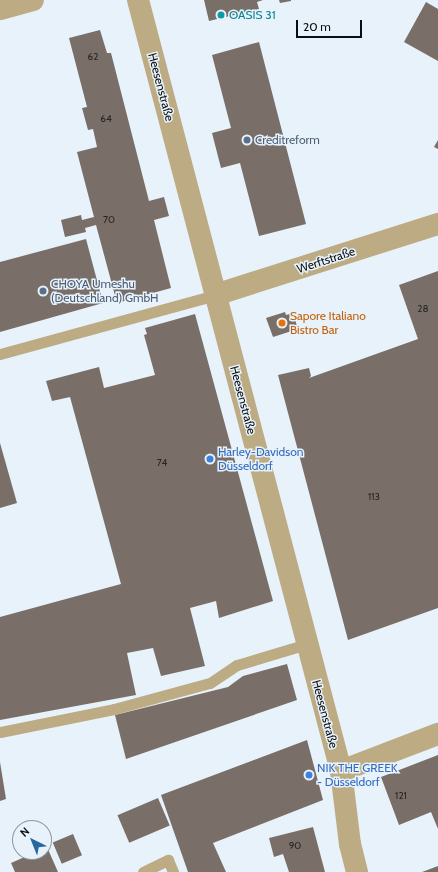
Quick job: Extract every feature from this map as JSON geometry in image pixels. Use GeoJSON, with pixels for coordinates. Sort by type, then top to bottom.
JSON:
{"type":"FeatureCollection","features":[{"type":"Feature","properties":{"kind":"street"},"geometry":{"type":"LineString","coordinates":[[0,9],[33,0]]}},
{"type":"Feature","properties":{"kind":"street","name":"Heesenstraße"},"geometry":{"type":"LineString","coordinates":[[138,0],[341,771],[350,844],[358,872]]}},
{"type":"Feature","properties":{"kind":"street","name":"Werftstraße"},"geometry":{"type":"LineString","coordinates":[[215,295],[438,224]]}},
{"type":"Feature","properties":{"kind":"street"},"geometry":{"type":"LineString","coordinates":[[341,771],[438,734]]}},
{"type":"Feature","properties":{"kind":"lane"},"geometry":{"type":"LineString","coordinates":[[0,354],[215,295]]}},
{"type":"Feature","properties":{"kind":"lane"},"geometry":{"type":"LineString","coordinates":[[0,732],[114,709],[210,683],[237,665],[307,644]]}},
{"type":"Feature","properties":{"kind":"lane"},"geometry":{"type":"LineString","coordinates":[[143,872],[168,860],[173,872]]}},
{"type":"Feature","properties":{"kind":"building","name":"OASIS 31"},"geometry":{"type":"Polygon","coordinates":[[[204,0],[263,0],[257,2],[259,9],[209,21],[204,0]]]}},
{"type":"Feature","properties":{"kind":"building","name":"OASIS 31"},"geometry":{"type":"Polygon","coordinates":[[[279,0],[291,0],[291,1],[280,3],[279,0]]]}},
{"type":"Feature","properties":{"kind":"building"},"geometry":{"type":"Polygon","coordinates":[[[426,2],[438,9],[438,61],[404,42],[426,2]]]}},
{"type":"Feature","properties":{"kind":"building"},"geometry":{"type":"Polygon","coordinates":[[[100,30],[107,53],[111,53],[149,201],[164,197],[169,216],[154,220],[171,288],[117,303],[96,225],[85,228],[86,232],[65,237],[61,220],[81,215],[82,220],[94,217],[77,152],[97,147],[93,129],[88,130],[82,108],[87,107],[69,38],[100,30]]]}},
{"type":"Feature","properties":{"kind":"building"},"geometry":{"type":"Polygon","coordinates":[[[259,42],[306,224],[259,236],[240,163],[221,168],[212,133],[231,128],[212,55],[259,42]]]}},
{"type":"Feature","properties":{"kind":"building"},"geometry":{"type":"Polygon","coordinates":[[[438,140],[438,149],[434,147],[438,140]]]}},
{"type":"Feature","properties":{"kind":"building"},"geometry":{"type":"Polygon","coordinates":[[[86,239],[103,303],[0,332],[0,262],[86,239]]]}},
{"type":"Feature","properties":{"kind":"building"},"geometry":{"type":"Polygon","coordinates":[[[438,271],[438,608],[348,640],[278,375],[309,368],[311,376],[309,378],[418,339],[399,285],[438,271]]]}},
{"type":"Feature","properties":{"kind":"building","name":"Sapore Italiano Bistro Bar"},"geometry":{"type":"Polygon","coordinates":[[[285,312],[286,315],[293,313],[298,329],[273,337],[266,318],[285,312]]]}},
{"type":"Feature","properties":{"kind":"building"},"geometry":{"type":"Polygon","coordinates":[[[195,314],[273,601],[219,618],[216,601],[190,608],[205,666],[161,676],[153,648],[127,653],[136,695],[0,720],[0,617],[121,584],[70,397],[52,401],[46,381],[99,367],[104,388],[155,375],[144,335],[147,334],[145,328],[195,314]]]}},
{"type":"Feature","properties":{"kind":"building"},"geometry":{"type":"Polygon","coordinates":[[[0,443],[17,503],[0,508],[0,443]]]}},
{"type":"Feature","properties":{"kind":"building"},"geometry":{"type":"Polygon","coordinates":[[[287,664],[297,700],[126,759],[115,715],[228,687],[243,676],[287,664]]]}},
{"type":"Feature","properties":{"kind":"building"},"geometry":{"type":"Polygon","coordinates":[[[307,740],[323,800],[213,843],[226,872],[188,872],[161,795],[307,740]]]}},
{"type":"Feature","properties":{"kind":"building"},"geometry":{"type":"Polygon","coordinates":[[[438,755],[438,829],[431,812],[399,825],[381,777],[438,755]]]}},
{"type":"Feature","properties":{"kind":"building"},"geometry":{"type":"Polygon","coordinates":[[[0,762],[6,799],[0,801],[0,762]]]}},
{"type":"Feature","properties":{"kind":"building"},"geometry":{"type":"Polygon","coordinates":[[[158,798],[170,826],[129,843],[117,815],[158,798]]]}},
{"type":"Feature","properties":{"kind":"building"},"geometry":{"type":"Polygon","coordinates":[[[313,827],[325,872],[289,872],[283,854],[274,857],[269,838],[313,827]]]}},
{"type":"Feature","properties":{"kind":"building"},"geometry":{"type":"Polygon","coordinates":[[[73,834],[82,855],[62,864],[53,843],[73,834]]]}},
{"type":"Feature","properties":{"kind":"building"},"geometry":{"type":"Polygon","coordinates":[[[52,858],[58,872],[15,872],[11,863],[18,860],[52,860],[52,858]]]}},
{"type":"Feature","properties":{"kind":"building"},"geometry":{"type":"Polygon","coordinates":[[[438,866],[438,872],[422,872],[438,866]]]}},
{"type":"Feature","properties":{"kind":"place","name":"OASIS 31"},"geometry":{"type":"Point","coordinates":[221,15]}},
{"type":"Feature","properties":{"kind":"place","name":"Creditreform"},"geometry":{"type":"Point","coordinates":[247,140]}},
{"type":"Feature","properties":{"kind":"place","name":"CHOYA Umeshu (Deutschland) GmbH"},"geometry":{"type":"Point","coordinates":[43,291]}},
{"type":"Feature","properties":{"kind":"place","name":"Sapore Italiano Bistro Bar"},"geometry":{"type":"Point","coordinates":[282,323]}},
{"type":"Feature","properties":{"kind":"place","name":"Harley-Davidson Düsseldorf"},"geometry":{"type":"Point","coordinates":[210,459]}},
{"type":"Feature","properties":{"kind":"place","name":"NIK THE GREEK - Düsseldorf"},"geometry":{"type":"Point","coordinates":[309,775]}}]}
